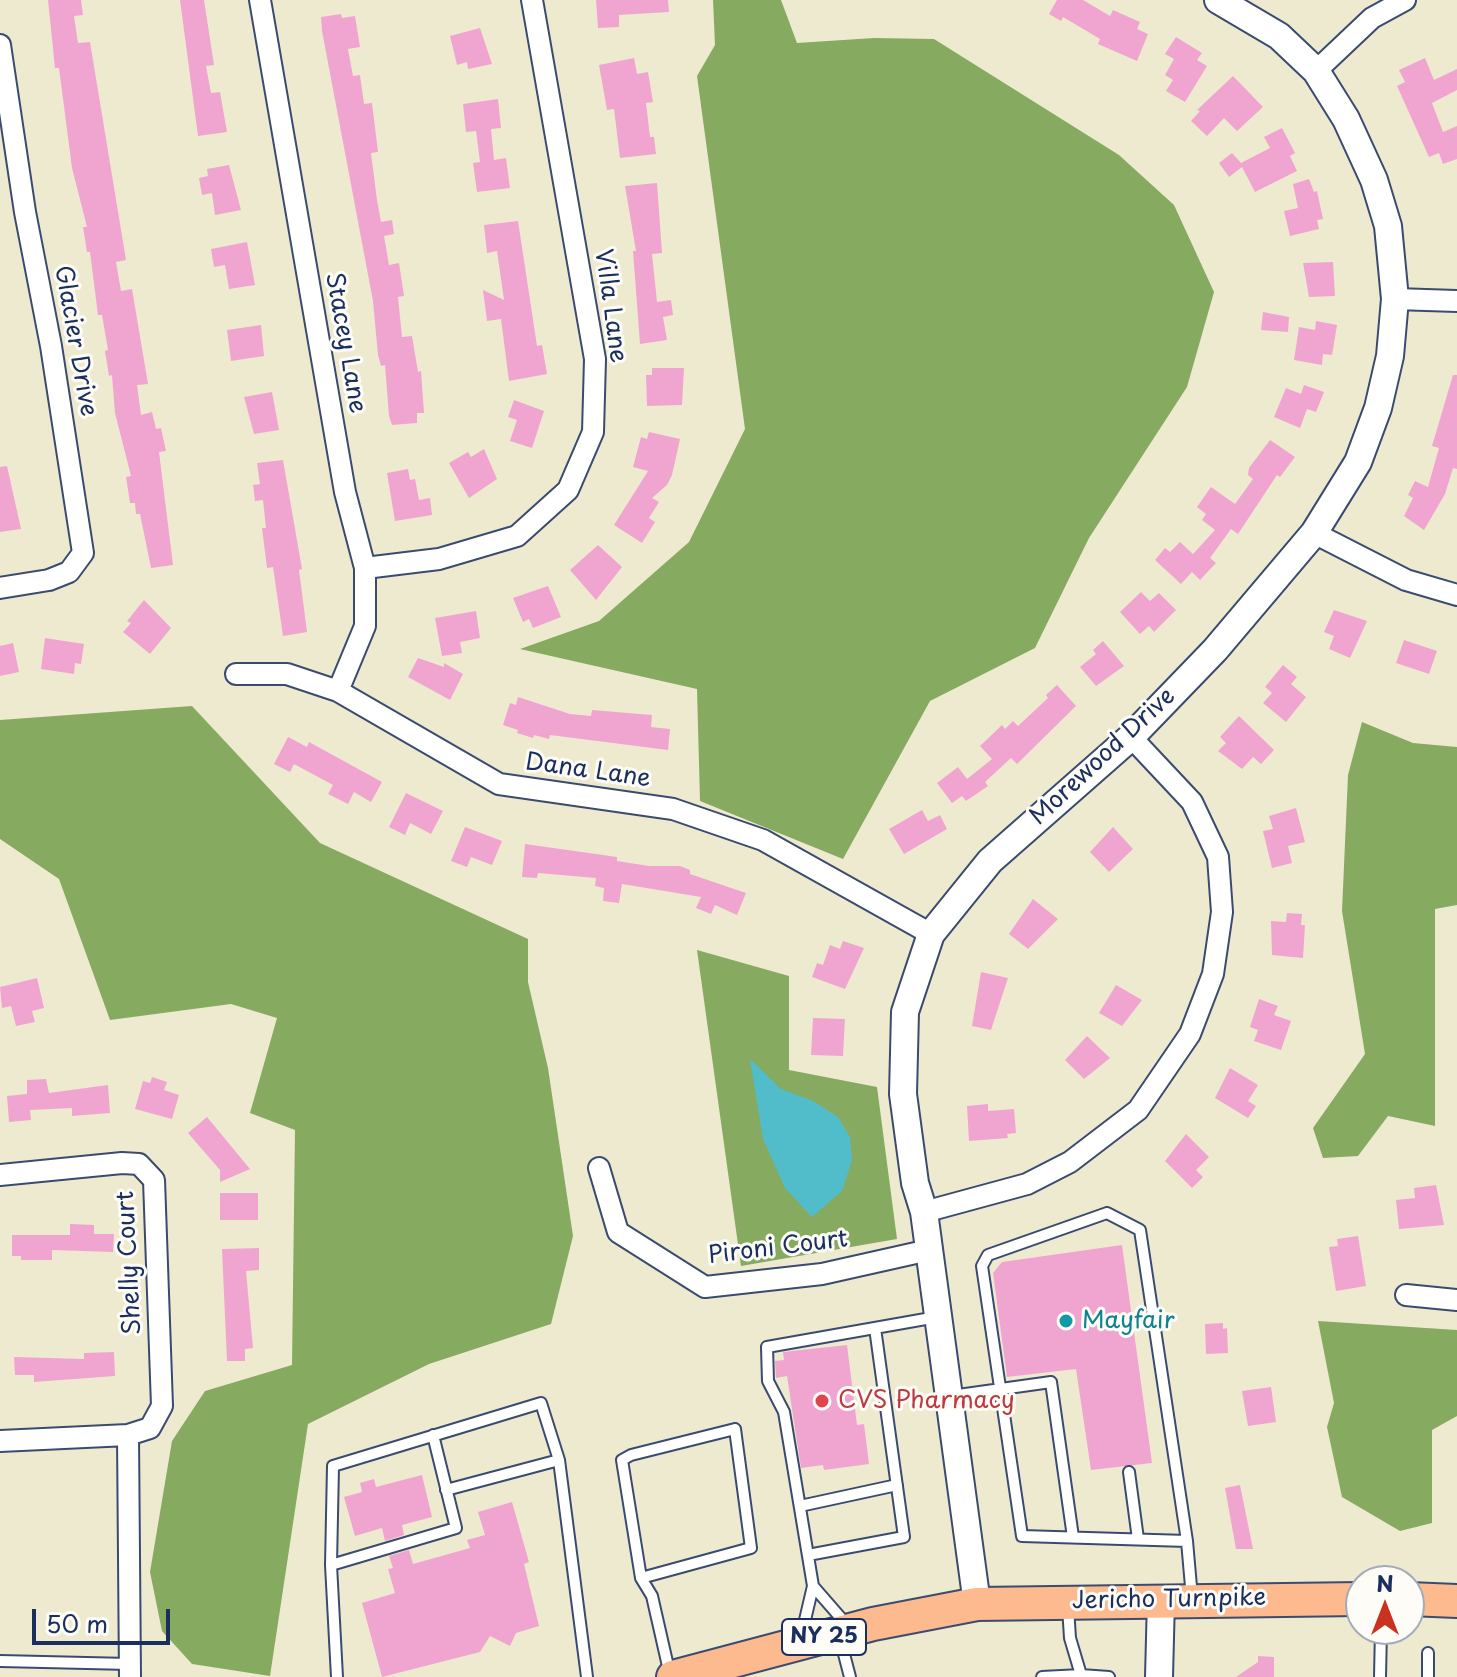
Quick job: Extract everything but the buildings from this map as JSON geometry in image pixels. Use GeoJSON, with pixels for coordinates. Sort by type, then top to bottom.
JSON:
{"type":"FeatureCollection","features":[{"type":"Feature","properties":{"kind":"main road","name":"Jericho Turnpike"},"geometry":{"type":"LineString","coordinates":[[977,1604],[1345,1599]]}},
{"type":"Feature","properties":{"kind":"main road"},"geometry":{"type":"LineString","coordinates":[[1425,1600],[1457,1601]]}},
{"type":"Feature","properties":{"kind":"main road","name":"NY 25"},"geometry":{"type":"LineString","coordinates":[[672,1677],[722,1671],[845,1632],[977,1604]]}},
{"type":"Feature","properties":{"kind":"street","name":"Stacey Lane"},"geometry":{"type":"LineString","coordinates":[[260,0],[339,461],[365,568],[365,626],[338,691]]}},
{"type":"Feature","properties":{"kind":"street","name":"Villa Lane"},"geometry":{"type":"LineString","coordinates":[[365,568],[439,559],[517,536],[568,490],[593,432],[595,359],[532,0]]}},
{"type":"Feature","properties":{"kind":"street","name":"Morewood Drive"},"geometry":{"type":"LineString","coordinates":[[977,1604],[924,1212],[915,1183],[903,1094],[905,1012],[931,934],[990,861],[1131,737],[1215,650],[1314,533],[1358,462],[1378,408],[1390,356],[1395,299],[1388,226],[1374,180],[1346,119],[1316,71],[1279,36],[1218,0]]}},
{"type":"Feature","properties":{"kind":"street"},"geometry":{"type":"LineString","coordinates":[[1316,71],[1372,18],[1405,0]]}},
{"type":"Feature","properties":{"kind":"street","name":"Glacier Drive"},"geometry":{"type":"LineString","coordinates":[[0,45],[83,553],[69,572],[49,580],[0,588]]}},
{"type":"Feature","properties":{"kind":"street"},"geometry":{"type":"LineString","coordinates":[[1395,299],[1457,301]]}},
{"type":"Feature","properties":{"kind":"street"},"geometry":{"type":"LineString","coordinates":[[1314,533],[1406,580],[1457,595]]}},
{"type":"Feature","properties":{"kind":"street","name":"Dana Lane"},"geometry":{"type":"LineString","coordinates":[[236,674],[287,674],[338,691],[499,784],[673,809],[763,840],[931,934]]}},
{"type":"Feature","properties":{"kind":"street"},"geometry":{"type":"LineString","coordinates":[[924,1212],[1027,1184],[1070,1162],[1138,1110],[1190,1034],[1213,974],[1222,912],[1218,857],[1192,802],[1131,737]]}},
{"type":"Feature","properties":{"kind":"street","name":"Shelly Court"},"geometry":{"type":"LineString","coordinates":[[0,1175],[122,1163],[139,1164],[154,1180],[162,1406],[150,1428],[128,1435]]}},
{"type":"Feature","properties":{"kind":"street","name":"Pironi Court"},"geometry":{"type":"LineString","coordinates":[[599,1168],[618,1232],[705,1287],[822,1274],[929,1250]]}},
{"type":"Feature","properties":{"kind":"street"},"geometry":{"type":"LineString","coordinates":[[1406,1295],[1457,1300]]}},
{"type":"Feature","properties":{"kind":"street"},"geometry":{"type":"LineString","coordinates":[[0,1441],[128,1435],[130,1670]]}},
{"type":"Feature","properties":{"kind":"street"},"geometry":{"type":"LineString","coordinates":[[1159,1677],[1176,1599]]}},
{"type":"Feature","properties":{"kind":"lane"},"geometry":{"type":"LineString","coordinates":[[1176,1599],[1187,1541],[1140,1230],[1107,1213],[988,1255],[982,1266],[1022,1536],[1187,1541]]}},
{"type":"Feature","properties":{"kind":"lane"},"geometry":{"type":"LineString","coordinates":[[800,1644],[813,1586],[784,1412],[768,1381],[767,1347],[937,1317]]}},
{"type":"Feature","properties":{"kind":"lane"},"geometry":{"type":"LineString","coordinates":[[808,1555],[904,1537],[875,1328]]}},
{"type":"Feature","properties":{"kind":"lane"},"geometry":{"type":"LineString","coordinates":[[948,1396],[1051,1382],[1073,1537]]}},
{"type":"Feature","properties":{"kind":"lane"},"geometry":{"type":"LineString","coordinates":[[337,1677],[331,1565],[333,1466],[541,1403],[559,1460],[587,1677]]}},
{"type":"Feature","properties":{"kind":"lane"},"geometry":{"type":"LineString","coordinates":[[641,1578],[751,1548],[735,1429],[631,1455],[622,1460],[641,1578],[652,1596],[672,1677]]}},
{"type":"Feature","properties":{"kind":"lane"},"geometry":{"type":"LineString","coordinates":[[331,1565],[456,1528],[433,1435]]}},
{"type":"Feature","properties":{"kind":"lane"},"geometry":{"type":"LineString","coordinates":[[446,1490],[559,1460]]}},
{"type":"Feature","properties":{"kind":"lane"},"geometry":{"type":"LineString","coordinates":[[1129,1472],[1138,1539]]}},
{"type":"Feature","properties":{"kind":"lane"},"geometry":{"type":"LineString","coordinates":[[800,1506],[897,1485]]}},
{"type":"Feature","properties":{"kind":"lane"},"geometry":{"type":"LineString","coordinates":[[813,1586],[845,1632],[850,1677]]}},
{"type":"Feature","properties":{"kind":"lane"},"geometry":{"type":"LineString","coordinates":[[1067,1601],[1070,1638],[1081,1675]]}},
{"type":"Feature","properties":{"kind":"lane"},"geometry":{"type":"LineString","coordinates":[[1380,1677],[1381,1645]]}},
{"type":"Feature","properties":{"kind":"lane"},"geometry":{"type":"LineString","coordinates":[[1428,1653],[1428,1677]]}},
{"type":"Feature","properties":{"kind":"lane"},"geometry":{"type":"LineString","coordinates":[[0,1661],[130,1670]]}},
{"type":"Feature","properties":{"kind":"lane"},"geometry":{"type":"LineString","coordinates":[[1042,1677],[1109,1677]]}},
{"type":"Feature","properties":{"kind":"green space"},"geometry":{"type":"Polygon","coordinates":[[[713,0],[781,0],[797,43],[874,38],[934,39],[1119,155],[1174,205],[1214,292],[1187,387],[1089,538],[1035,648],[930,701],[843,859],[700,801],[697,689],[520,649],[599,621],[689,542],[745,429],[697,76],[715,45],[713,0]]]}},
{"type":"Feature","properties":{"kind":"green space"},"geometry":{"type":"Polygon","coordinates":[[[192,706],[320,843],[528,939],[528,982],[548,1068],[573,1236],[551,1324],[429,1364],[308,1424],[270,1676],[192,1664],[162,1631],[150,1572],[172,1441],[205,1391],[292,1365],[295,1130],[250,1113],[277,1018],[231,1004],[110,1020],[59,879],[0,839],[0,720],[192,706]]]}},
{"type":"Feature","properties":{"kind":"green space"},"geometry":{"type":"Polygon","coordinates":[[[1362,722],[1413,743],[1457,747],[1457,905],[1435,909],[1435,1126],[1388,1116],[1358,1156],[1323,1158],[1313,1128],[1365,1054],[1342,911],[1348,775],[1362,722]]]}},
{"type":"Feature","properties":{"kind":"green space"},"geometry":{"type":"Polygon","coordinates":[[[697,950],[789,976],[789,1070],[877,1087],[897,1239],[741,1266],[697,950]]]}},
{"type":"Feature","properties":{"kind":"green space"},"geometry":{"type":"Polygon","coordinates":[[[1318,1321],[1457,1330],[1457,1416],[1432,1430],[1432,1523],[1400,1531],[1342,1497],[1327,1427],[1334,1403],[1318,1321]]]}},
{"type":"Feature","properties":{"kind":"water"},"geometry":{"type":"Polygon","coordinates":[[[750,1059],[781,1089],[813,1101],[838,1117],[850,1137],[852,1160],[842,1191],[812,1217],[785,1188],[763,1139],[750,1059]]]}},
{"type":"Feature","properties":{"kind":"place","name":"Mayfair"},"geometry":{"type":"Point","coordinates":[1066,1321]}},
{"type":"Feature","properties":{"kind":"place","name":"CVS Pharmacy"},"geometry":{"type":"Point","coordinates":[822,1401]}}]}
